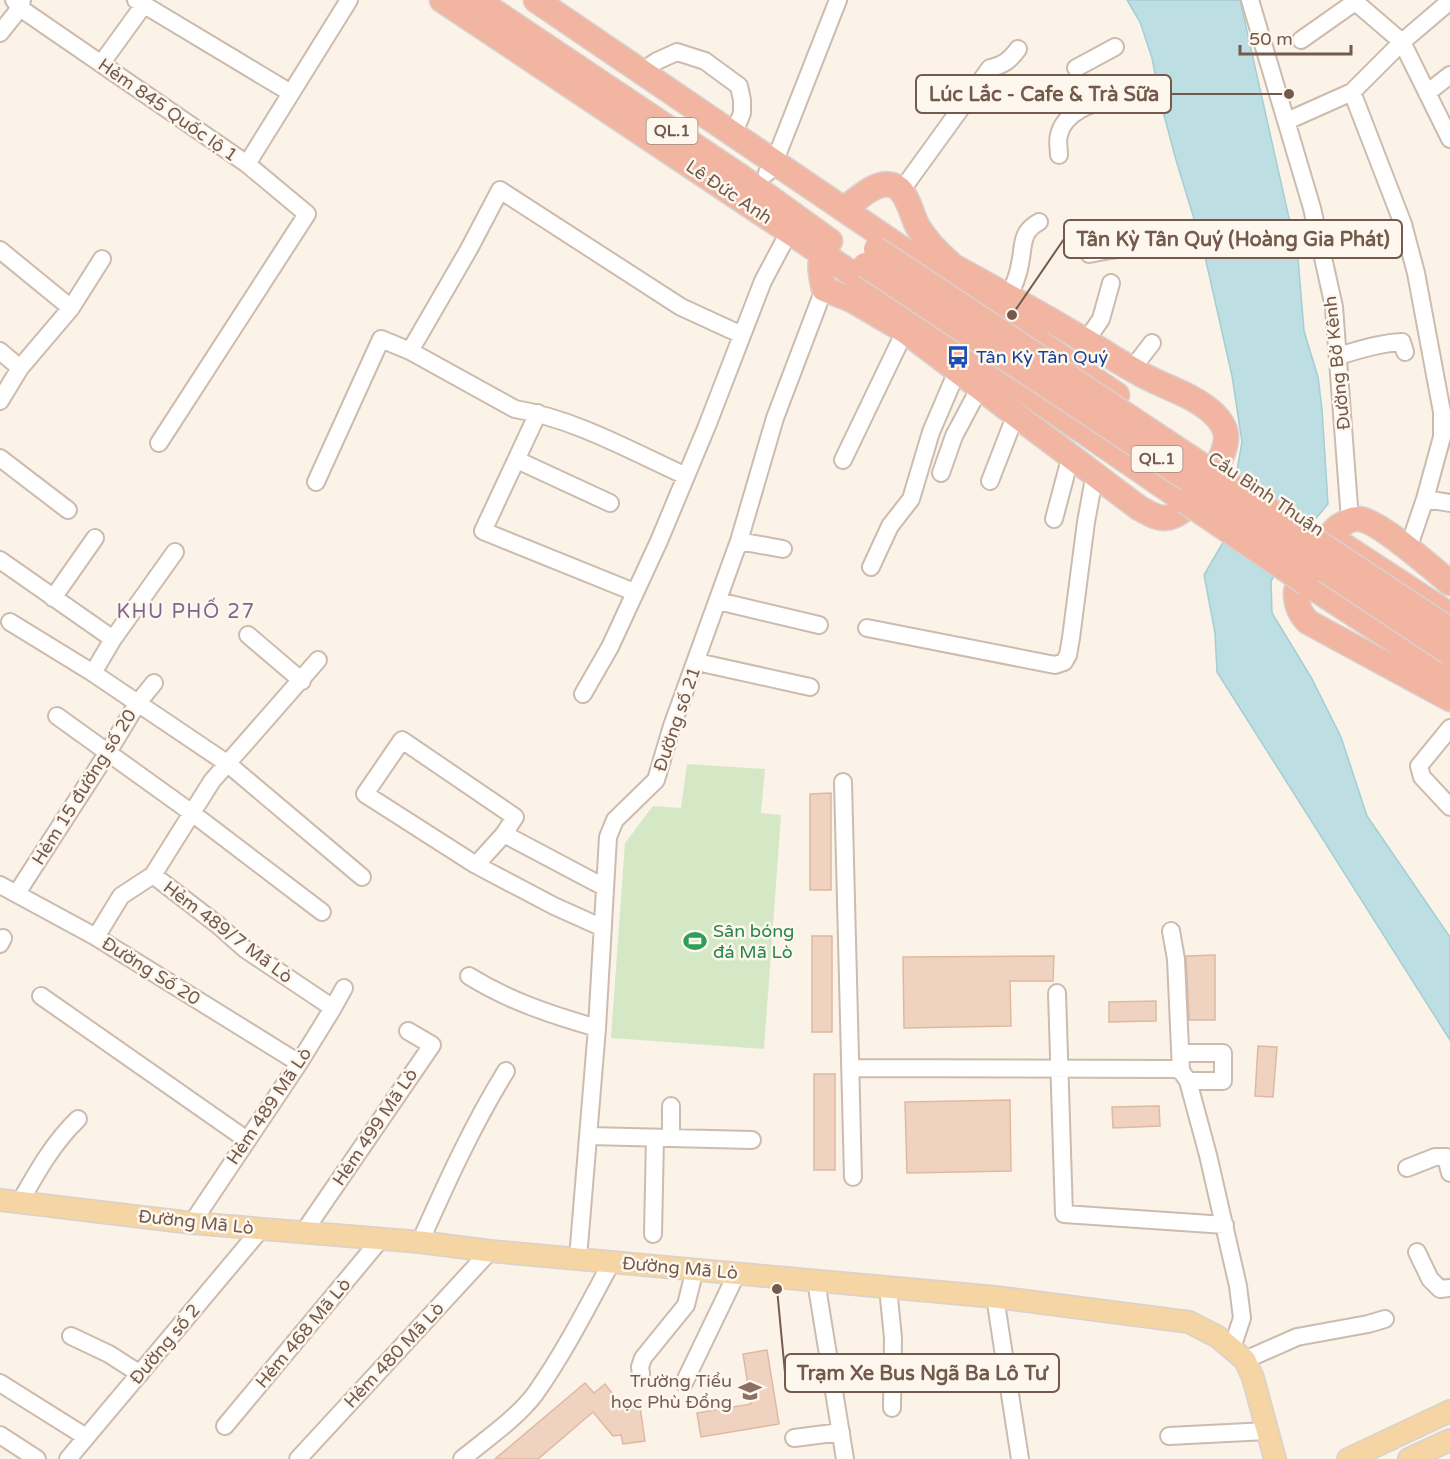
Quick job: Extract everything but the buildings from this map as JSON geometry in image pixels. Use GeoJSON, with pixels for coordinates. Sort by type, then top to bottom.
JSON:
{"type":"FeatureCollection","features":[{"type":"Feature","properties":{"kind":"highway","name":"Lê Đức Anh"},"geometry":{"type":"LineString","coordinates":[[442,0],[789,232],[825,247],[870,257]]}},
{"type":"Feature","properties":{"kind":"highway","name":"Lê Đức Anh"},"geometry":{"type":"LineString","coordinates":[[477,0],[741,177],[896,303],[1306,583],[1450,677]]}},
{"type":"Feature","properties":{"kind":"highway","name":"Lê Đức Anh"},"geometry":{"type":"LineString","coordinates":[[506,0],[536,7],[734,133],[870,257]]}},
{"type":"Feature","properties":{"kind":"highway","name":"Lê Đức Anh"},"geometry":{"type":"LineString","coordinates":[[536,7],[771,168],[845,209]]}},
{"type":"Feature","properties":{"kind":"highway"},"geometry":{"type":"LineString","coordinates":[[825,247],[822,278],[825,289],[852,300],[905,331],[1139,508],[1156,517],[1166,518],[1185,510],[1192,503],[1223,454],[1226,434],[1217,416],[1191,399],[1132,369],[952,266],[937,252],[917,225],[902,191],[891,186],[873,188],[863,193],[845,209]]}},
{"type":"Feature","properties":{"kind":"highway","name":"Cầu Bình Thuận"},"geometry":{"type":"LineString","coordinates":[[845,209],[1176,435],[1450,615]]}},
{"type":"Feature","properties":{"kind":"highway","name":"Cầu Bình Thuận"},"geometry":{"type":"LineString","coordinates":[[870,257],[1450,630]]}},
{"type":"Feature","properties":{"kind":"highway","name":"Cầu Bình Thuận"},"geometry":{"type":"LineString","coordinates":[[870,257],[1450,653]]}},
{"type":"Feature","properties":{"kind":"highway"},"geometry":{"type":"LineString","coordinates":[[1450,583],[1408,549],[1366,520],[1359,519],[1350,520],[1333,532],[1301,576],[1296,593],[1299,610],[1304,618],[1317,627],[1450,699]]}},
{"type":"Feature","properties":{"kind":"main road","name":"Đường Mã Lò"},"geometry":{"type":"LineString","coordinates":[[10,1201],[192,1223],[420,1242],[490,1251],[995,1297],[1189,1322],[1218,1337],[1239,1354]]}},
{"type":"Feature","properties":{"kind":"main road"},"geometry":{"type":"LineString","coordinates":[[1239,1354],[1253,1378],[1275,1459]]}},
{"type":"Feature","properties":{"kind":"main road"},"geometry":{"type":"LineString","coordinates":[[1348,1459],[1450,1411]]}},
{"type":"Feature","properties":{"kind":"main road"},"geometry":{"type":"LineString","coordinates":[[1409,1459],[1450,1440]]}},
{"type":"Feature","properties":{"kind":"street","name":"Hẻm 845 Quốc lộ 1"},"geometry":{"type":"LineString","coordinates":[[19,2],[101,64],[247,164],[349,0]]}},
{"type":"Feature","properties":{"kind":"street"},"geometry":{"type":"LineString","coordinates":[[771,168],[838,0]]}},
{"type":"Feature","properties":{"kind":"street","name":"Đường Bờ Kênh"},"geometry":{"type":"LineString","coordinates":[[1250,0],[1312,208],[1334,307],[1350,520]]}},
{"type":"Feature","properties":{"kind":"street"},"geometry":{"type":"LineString","coordinates":[[1301,40],[1354,1],[1402,42],[1450,139]]}},
{"type":"Feature","properties":{"kind":"street"},"geometry":{"type":"LineString","coordinates":[[1287,121],[1352,92],[1402,42],[1450,1]]}},
{"type":"Feature","properties":{"kind":"street"},"geometry":{"type":"LineString","coordinates":[[0,33],[19,2]]}},
{"type":"Feature","properties":{"kind":"street"},"geometry":{"type":"LineString","coordinates":[[101,64],[140,3],[291,93]]}},
{"type":"Feature","properties":{"kind":"street"},"geometry":{"type":"LineString","coordinates":[[1076,68],[1115,46]]}},
{"type":"Feature","properties":{"kind":"street"},"geometry":{"type":"LineString","coordinates":[[902,191],[990,68],[1001,66],[1011,59],[1018,49]]}},
{"type":"Feature","properties":{"kind":"street"},"geometry":{"type":"LineString","coordinates":[[641,72],[676,52],[705,61],[739,86],[742,113],[734,133]]}},
{"type":"Feature","properties":{"kind":"street"},"geometry":{"type":"LineString","coordinates":[[1427,93],[1450,75]]}},
{"type":"Feature","properties":{"kind":"street"},"geometry":{"type":"LineString","coordinates":[[1059,155],[1059,135],[1065,121],[1078,110],[1129,91]]}},
{"type":"Feature","properties":{"kind":"street"},"geometry":{"type":"LineString","coordinates":[[1352,92],[1403,224],[1416,273],[1442,412],[1442,437],[1408,549]]}},
{"type":"Feature","properties":{"kind":"street"},"geometry":{"type":"LineString","coordinates":[[159,443],[308,214],[247,164]]}},
{"type":"Feature","properties":{"kind":"street"},"geometry":{"type":"LineString","coordinates":[[410,351],[470,249],[500,190],[681,307],[742,335]]}},
{"type":"Feature","properties":{"kind":"street"},"geometry":{"type":"LineString","coordinates":[[1008,297],[1016,283],[1021,264],[1023,241],[1030,227],[1039,222]]}},
{"type":"Feature","properties":{"kind":"street"},"geometry":{"type":"LineString","coordinates":[[583,694],[610,647],[686,476],[763,281],[789,232]]}},
{"type":"Feature","properties":{"kind":"street"},"geometry":{"type":"LineString","coordinates":[[1089,254],[1175,243]]}},
{"type":"Feature","properties":{"kind":"street"},"geometry":{"type":"LineString","coordinates":[[0,250],[71,308]]}},
{"type":"Feature","properties":{"kind":"street"},"geometry":{"type":"LineString","coordinates":[[0,401],[20,368],[71,308],[102,259]]}},
{"type":"Feature","properties":{"kind":"street"},"geometry":{"type":"LineString","coordinates":[[1086,341],[1101,320],[1111,283]]}},
{"type":"Feature","properties":{"kind":"street","name":"Đường số 21"},"geometry":{"type":"LineString","coordinates":[[578,1258],[597,1028],[608,837],[615,820],[656,780],[672,726],[739,541],[776,418],[825,289]]}},
{"type":"Feature","properties":{"kind":"street"},"geometry":{"type":"LineString","coordinates":[[843,460],[905,331]]}},
{"type":"Feature","properties":{"kind":"street"},"geometry":{"type":"LineString","coordinates":[[316,482],[381,339],[410,351],[515,408],[570,424],[686,476]]}},
{"type":"Feature","properties":{"kind":"street"},"geometry":{"type":"LineString","coordinates":[[1338,356],[1394,342],[1402,342],[1406,352]]}},
{"type":"Feature","properties":{"kind":"street"},"geometry":{"type":"LineString","coordinates":[[1132,369],[1152,343]]}},
{"type":"Feature","properties":{"kind":"street"},"geometry":{"type":"LineString","coordinates":[[0,351],[20,368]]}},
{"type":"Feature","properties":{"kind":"street"},"geometry":{"type":"LineString","coordinates":[[871,567],[890,526],[911,499],[931,432],[958,369]]}},
{"type":"Feature","properties":{"kind":"street"},"geometry":{"type":"LineString","coordinates":[[941,473],[954,436],[981,387]]}},
{"type":"Feature","properties":{"kind":"street"},"geometry":{"type":"LineString","coordinates":[[538,413],[483,531],[634,592]]}},
{"type":"Feature","properties":{"kind":"street"},"geometry":{"type":"LineString","coordinates":[[990,481],[1016,414]]}},
{"type":"Feature","properties":{"kind":"street"},"geometry":{"type":"LineString","coordinates":[[1054,519],[1071,455]]}},
{"type":"Feature","properties":{"kind":"street"},"geometry":{"type":"LineString","coordinates":[[0,458],[68,510]]}},
{"type":"Feature","properties":{"kind":"street"},"geometry":{"type":"LineString","coordinates":[[516,459],[610,503]]}},
{"type":"Feature","properties":{"kind":"street"},"geometry":{"type":"LineString","coordinates":[[867,628],[1055,664],[1064,662],[1068,655],[1095,473]]}},
{"type":"Feature","properties":{"kind":"street"},"geometry":{"type":"LineString","coordinates":[[1425,499],[1450,503]]}},
{"type":"Feature","properties":{"kind":"street"},"geometry":{"type":"LineString","coordinates":[[54,598],[95,538]]}},
{"type":"Feature","properties":{"kind":"street"},"geometry":{"type":"LineString","coordinates":[[739,541],[783,549]]}},
{"type":"Feature","properties":{"kind":"street"},"geometry":{"type":"LineString","coordinates":[[93,673],[113,639],[175,552]]}},
{"type":"Feature","properties":{"kind":"street"},"geometry":{"type":"LineString","coordinates":[[0,560],[113,639]]}},
{"type":"Feature","properties":{"kind":"street"},"geometry":{"type":"LineString","coordinates":[[718,601],[819,625]]}},
{"type":"Feature","properties":{"kind":"street"},"geometry":{"type":"LineString","coordinates":[[10,622],[93,673],[228,764],[362,877]]}},
{"type":"Feature","properties":{"kind":"street"},"geometry":{"type":"LineString","coordinates":[[248,635],[302,681]]}},
{"type":"Feature","properties":{"kind":"street"},"geometry":{"type":"LineString","coordinates":[[96,937],[122,896],[153,875],[212,781],[302,681],[318,660]]}},
{"type":"Feature","properties":{"kind":"street"},"geometry":{"type":"LineString","coordinates":[[697,662],[810,687]]}},
{"type":"Feature","properties":{"kind":"street","name":"Hẻm 15 đường số 20"},"geometry":{"type":"LineString","coordinates":[[17,893],[137,704],[154,682]]}},
{"type":"Feature","properties":{"kind":"street"},"geometry":{"type":"LineString","coordinates":[[57,716],[192,813],[322,912]]}},
{"type":"Feature","properties":{"kind":"street"},"geometry":{"type":"LineString","coordinates":[[1450,728],[1419,766],[1422,777],[1450,807]]}},
{"type":"Feature","properties":{"kind":"street"},"geometry":{"type":"LineString","coordinates":[[476,865],[504,834],[515,817],[402,740],[365,794],[476,865],[554,906],[603,928]]}},
{"type":"Feature","properties":{"kind":"street"},"geometry":{"type":"LineString","coordinates":[[843,782],[853,1177]]}},
{"type":"Feature","properties":{"kind":"street"},"geometry":{"type":"LineString","coordinates":[[504,834],[604,887]]}},
{"type":"Feature","properties":{"kind":"street","name":"Hẻm 489/7 Mã Lò"},"geometry":{"type":"LineString","coordinates":[[153,875],[218,925],[245,950],[333,1008]]}},
{"type":"Feature","properties":{"kind":"street","name":"Đường Số 20"},"geometry":{"type":"LineString","coordinates":[[0,885],[96,937],[299,1062]]}},
{"type":"Feature","properties":{"kind":"street"},"geometry":{"type":"LineString","coordinates":[[1171,931],[1176,959],[1180,1053],[1208,1155],[1238,1286],[1242,1318],[1239,1354],[1298,1337],[1385,1319]]}},
{"type":"Feature","properties":{"kind":"street"},"geometry":{"type":"LineString","coordinates":[[469,976],[493,991],[521,1004],[597,1028]]}},
{"type":"Feature","properties":{"kind":"street","name":"Hẻm 489 Mã Lò"},"geometry":{"type":"LineString","coordinates":[[192,1223],[299,1062],[344,988]]}},
{"type":"Feature","properties":{"kind":"street"},"geometry":{"type":"LineString","coordinates":[[1057,993],[1064,1214],[1224,1225]]}},
{"type":"Feature","properties":{"kind":"street"},"geometry":{"type":"LineString","coordinates":[[41,996],[247,1140]]}},
{"type":"Feature","properties":{"kind":"street","name":"Hẻm 499 Mã Lò"},"geometry":{"type":"LineString","coordinates":[[303,1233],[432,1045],[408,1031]]}},
{"type":"Feature","properties":{"kind":"street"},"geometry":{"type":"LineString","coordinates":[[850,1068],[1175,1069],[1185,1076],[1223,1081],[1223,1053],[1180,1053]]}},
{"type":"Feature","properties":{"kind":"street"},"geometry":{"type":"LineString","coordinates":[[420,1242],[445,1185],[506,1071]]}},
{"type":"Feature","properties":{"kind":"street"},"geometry":{"type":"LineString","coordinates":[[652,1234],[663,1138],[671,1106]]}},
{"type":"Feature","properties":{"kind":"street"},"geometry":{"type":"LineString","coordinates":[[10,1201],[39,1168],[62,1135],[78,1119]]}},
{"type":"Feature","properties":{"kind":"street"},"geometry":{"type":"LineString","coordinates":[[589,1136],[752,1140]]}},
{"type":"Feature","properties":{"kind":"street"},"geometry":{"type":"LineString","coordinates":[[1407,1168],[1435,1156],[1446,1157],[1450,1173]]}},
{"type":"Feature","properties":{"kind":"street","name":"Đường số 2"},"geometry":{"type":"LineString","coordinates":[[69,1459],[261,1229]]}},
{"type":"Feature","properties":{"kind":"street","name":"Hẻm 468 Mã Lò"},"geometry":{"type":"LineString","coordinates":[[225,1426],[380,1240]]}},
{"type":"Feature","properties":{"kind":"street","name":"Hẻm 480 Mã Lò"},"geometry":{"type":"LineString","coordinates":[[298,1459],[490,1251]]}},
{"type":"Feature","properties":{"kind":"street"},"geometry":{"type":"LineString","coordinates":[[1417,1252],[1430,1279],[1440,1289],[1450,1288]]}},
{"type":"Feature","properties":{"kind":"street"},"geometry":{"type":"LineString","coordinates":[[462,1459],[534,1396],[584,1314],[612,1262]]}},
{"type":"Feature","properties":{"kind":"street"},"geometry":{"type":"LineString","coordinates":[[641,1374],[640,1367],[643,1358],[686,1305],[695,1269]]}},
{"type":"Feature","properties":{"kind":"street"},"geometry":{"type":"LineString","coordinates":[[684,1383],[737,1273]]}},
{"type":"Feature","properties":{"kind":"street"},"geometry":{"type":"LineString","coordinates":[[816,1281],[845,1459]]}},
{"type":"Feature","properties":{"kind":"street"},"geometry":{"type":"LineString","coordinates":[[888,1288],[893,1338],[892,1408]]}},
{"type":"Feature","properties":{"kind":"street"},"geometry":{"type":"LineString","coordinates":[[995,1297],[1020,1459]]}},
{"type":"Feature","properties":{"kind":"street"},"geometry":{"type":"LineString","coordinates":[[70,1336],[109,1354],[140,1374]]}},
{"type":"Feature","properties":{"kind":"street"},"geometry":{"type":"LineString","coordinates":[[0,1383],[86,1437]]}},
{"type":"Feature","properties":{"kind":"street"},"geometry":{"type":"LineString","coordinates":[[1169,1436],[1267,1431]]}},
{"type":"Feature","properties":{"kind":"street"},"geometry":{"type":"LineString","coordinates":[[794,1438],[841,1432]]}},
{"type":"Feature","properties":{"kind":"street"},"geometry":{"type":"LineString","coordinates":[[0,1435],[37,1459]]}},
{"type":"Feature","properties":{"kind":"green space","name":"Sân bóng đá Mã Lò"},"geometry":{"type":"Polygon","coordinates":[[[687,764],[765,769],[761,813],[781,815],[764,1049],[611,1038],[625,843],[653,806],[681,808],[687,764]]]}},
{"type":"Feature","properties":{"kind":"water"},"geometry":{"type":"Polygon","coordinates":[[[1127,0],[1240,0],[1298,258],[1304,331],[1318,377],[1322,409],[1328,504],[1279,562],[1271,582],[1272,613],[1311,677],[1341,737],[1367,816],[1450,937],[1450,1040],[1217,672],[1215,633],[1204,575],[1225,539],[1242,442],[1232,376],[1203,248],[1176,160],[1152,58],[1140,22],[1127,0]]]}},
{"type":"Feature","properties":{"kind":"place","name":"Lúc Lắc - Cafe & Trà Sữa"},"geometry":{"type":"Point","coordinates":[1289,94]}},
{"type":"Feature","properties":{"kind":"place","name":"Tân Kỳ Tân Quý (Hoàng Gia Phát)"},"geometry":{"type":"Point","coordinates":[1012,315]}},
{"type":"Feature","properties":{"kind":"place","name":"Tân Kỳ Tân Quý"},"geometry":{"type":"Point","coordinates":[958,357]}},
{"type":"Feature","properties":{"kind":"place","name":"Sân bóng đá Mã Lò"},"geometry":{"type":"Point","coordinates":[695,941]}},
{"type":"Feature","properties":{"kind":"place","name":"Trạm Xe Bus Ngã Ba Lô Tư"},"geometry":{"type":"Point","coordinates":[777,1289]}},
{"type":"Feature","properties":{"kind":"place","name":"Trường Tiểu học Phù Đổng"},"geometry":{"type":"Point","coordinates":[750,1391]}},
{"type":"Feature","properties":{"kind":"district","name":"KHU PHỐ 27"},"geometry":{"type":"Point","coordinates":[186,612]}}]}
